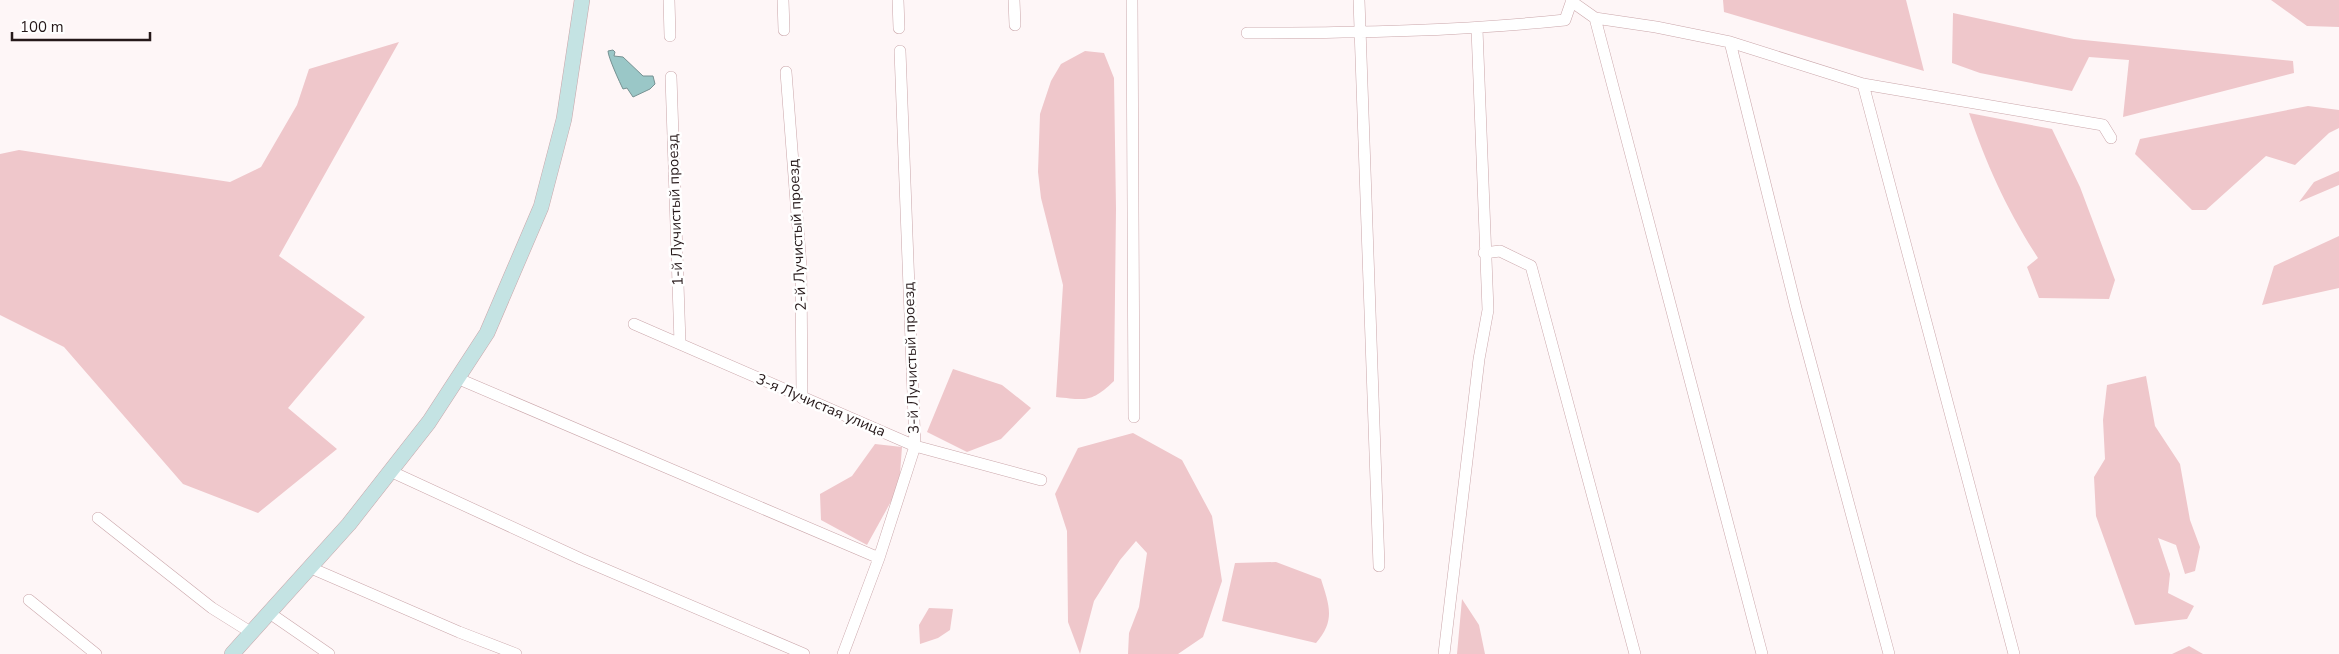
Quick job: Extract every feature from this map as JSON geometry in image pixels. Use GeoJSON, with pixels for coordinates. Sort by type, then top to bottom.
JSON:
{"type":"FeatureCollection","features":[{"type":"Feature","properties":{"kind":"street"},"geometry":{"type":"LineString","coordinates":[[232,654],[271,614],[311,568],[390,471],[459,379],[487,333],[541,207],[564,119],[582,0]]}},
{"type":"Feature","properties":{"kind":"street"},"geometry":{"type":"LineString","coordinates":[[669,0],[670,36]]}},
{"type":"Feature","properties":{"kind":"street"},"geometry":{"type":"LineString","coordinates":[[783,0],[784,30]]}},
{"type":"Feature","properties":{"kind":"street"},"geometry":{"type":"LineString","coordinates":[[898,0],[899,28]]}},
{"type":"Feature","properties":{"kind":"street"},"geometry":{"type":"LineString","coordinates":[[1014,0],[1015,25]]}},
{"type":"Feature","properties":{"kind":"street"},"geometry":{"type":"LineString","coordinates":[[1132,0],[1134,417]]}},
{"type":"Feature","properties":{"kind":"street"},"geometry":{"type":"LineString","coordinates":[[1359,0],[1379,566]]}},
{"type":"Feature","properties":{"kind":"street"},"geometry":{"type":"LineString","coordinates":[[1247,33],[1360,33],[1477,29],[1565,20],[1571,0],[1595,18],[1656,27],[1730,42],[1863,84],[2103,125],[2111,138]]}},
{"type":"Feature","properties":{"kind":"street"},"geometry":{"type":"LineString","coordinates":[[1595,18],[1762,654]]}},
{"type":"Feature","properties":{"kind":"street"},"geometry":{"type":"LineString","coordinates":[[1444,654],[1480,359],[1488,310],[1484,252],[1477,29]]}},
{"type":"Feature","properties":{"kind":"street"},"geometry":{"type":"LineString","coordinates":[[1730,42],[1796,308],[1889,654]]}},
{"type":"Feature","properties":{"kind":"street","name":"3-й Лучистый проезд"},"geometry":{"type":"LineString","coordinates":[[843,654],[879,558],[915,446],[900,51]]}},
{"type":"Feature","properties":{"kind":"street","name":"2-й Лучистый проезд"},"geometry":{"type":"LineString","coordinates":[[786,72],[801,267],[802,398]]}},
{"type":"Feature","properties":{"kind":"street","name":"1-й Лучистый проезд"},"geometry":{"type":"LineString","coordinates":[[670,77],[680,343]]}},
{"type":"Feature","properties":{"kind":"street"},"geometry":{"type":"LineString","coordinates":[[1863,84],[2014,654]]}},
{"type":"Feature","properties":{"kind":"street"},"geometry":{"type":"LineString","coordinates":[[1484,252],[1500,251],[1532,266],[1635,654]]}},
{"type":"Feature","properties":{"kind":"street","name":"3-я Лучистая улица"},"geometry":{"type":"LineString","coordinates":[[634,324],[915,446],[1041,480]]}},
{"type":"Feature","properties":{"kind":"street"},"geometry":{"type":"LineString","coordinates":[[459,379],[879,558]]}},
{"type":"Feature","properties":{"kind":"street"},"geometry":{"type":"LineString","coordinates":[[390,471],[581,559],[804,654]]}},
{"type":"Feature","properties":{"kind":"street"},"geometry":{"type":"LineString","coordinates":[[98,518],[212,608],[252,633]]}},
{"type":"Feature","properties":{"kind":"street"},"geometry":{"type":"LineString","coordinates":[[311,568],[459,632],[516,654]]}},
{"type":"Feature","properties":{"kind":"street"},"geometry":{"type":"LineString","coordinates":[[29,600],[96,654]]}},
{"type":"Feature","properties":{"kind":"street"},"geometry":{"type":"LineString","coordinates":[[271,614],[329,654]]}},
{"type":"Feature","properties":{"kind":"shaded area"},"geometry":{"type":"Polygon","coordinates":[[[1723,0],[1906,0],[1924,71],[1724,12],[1723,0]]]}},
{"type":"Feature","properties":{"kind":"shaded area"},"geometry":{"type":"Polygon","coordinates":[[[2271,0],[2339,0],[2339,27],[2307,26],[2271,0]]]}},
{"type":"Feature","properties":{"kind":"shaded area"},"geometry":{"type":"Polygon","coordinates":[[[1953,13],[2074,39],[2293,61],[2294,73],[2123,117],[2129,60],[2089,57],[2072,91],[1980,73],[1952,63],[1953,13]]]}},
{"type":"Feature","properties":{"kind":"shaded area"},"geometry":{"type":"Polygon","coordinates":[[[399,42],[279,256],[365,317],[288,408],[337,449],[258,513],[183,484],[64,347],[0,315],[0,154],[19,150],[230,182],[261,167],[297,105],[309,69],[399,42]]]}},
{"type":"Feature","properties":{"kind":"shaded area"},"geometry":{"type":"Polygon","coordinates":[[[1085,51],[1104,53],[1114,78],[1116,209],[1114,381],[1093,397],[1081,399],[1056,397],[1063,285],[1041,198],[1038,172],[1040,114],[1051,81],[1061,64],[1085,51]]]}},
{"type":"Feature","properties":{"kind":"shaded area"},"geometry":{"type":"Polygon","coordinates":[[[2308,106],[2339,110],[2339,128],[2329,133],[2295,165],[2266,156],[2206,210],[2192,210],[2135,154],[2140,139],[2308,106]]]}},
{"type":"Feature","properties":{"kind":"shaded area"},"geometry":{"type":"Polygon","coordinates":[[[1969,113],[2052,129],[2080,187],[2115,280],[2109,299],[2039,298],[2027,267],[2038,258],[2017,223],[1999,187],[1969,113]]]}},
{"type":"Feature","properties":{"kind":"shaded area"},"geometry":{"type":"Polygon","coordinates":[[[2339,171],[2339,185],[2299,202],[2314,182],[2339,171]]]}},
{"type":"Feature","properties":{"kind":"shaded area"},"geometry":{"type":"Polygon","coordinates":[[[2339,236],[2339,288],[2262,305],[2274,266],[2339,236]]]}},
{"type":"Feature","properties":{"kind":"shaded area"},"geometry":{"type":"Polygon","coordinates":[[[953,369],[1002,385],[1031,408],[1001,439],[967,452],[927,432],[953,369]]]}},
{"type":"Feature","properties":{"kind":"shaded area"},"geometry":{"type":"Polygon","coordinates":[[[2146,376],[2155,426],[2180,464],[2190,520],[2200,547],[2195,571],[2185,574],[2176,545],[2158,538],[2170,574],[2168,593],[2194,606],[2187,619],[2135,625],[2096,516],[2094,477],[2105,459],[2103,420],[2107,385],[2146,376]]]}},
{"type":"Feature","properties":{"kind":"shaded area"},"geometry":{"type":"Polygon","coordinates":[[[1133,433],[1182,460],[1212,516],[1222,581],[1203,637],[1178,654],[1128,654],[1129,633],[1139,607],[1147,553],[1136,541],[1120,560],[1094,601],[1080,654],[1068,622],[1067,531],[1055,494],[1078,448],[1133,433]]]}},
{"type":"Feature","properties":{"kind":"shaded area"},"geometry":{"type":"Polygon","coordinates":[[[875,444],[902,447],[899,487],[867,545],[821,520],[820,494],[852,476],[875,444]]]}},
{"type":"Feature","properties":{"kind":"shaded area"},"geometry":{"type":"Polygon","coordinates":[[[1276,562],[1321,579],[1329,612],[1326,627],[1316,643],[1222,621],[1235,563],[1276,562]]]}},
{"type":"Feature","properties":{"kind":"shaded area"},"geometry":{"type":"Polygon","coordinates":[[[1462,599],[1479,625],[1485,654],[1457,654],[1462,599]]]}},
{"type":"Feature","properties":{"kind":"shaded area"},"geometry":{"type":"Polygon","coordinates":[[[929,608],[953,609],[950,630],[938,638],[920,644],[919,625],[929,608]]]}},
{"type":"Feature","properties":{"kind":"shaded area"},"geometry":{"type":"Polygon","coordinates":[[[2189,646],[2203,654],[2172,654],[2189,646]]]}},
{"type":"Feature","properties":{"kind":"water"},"geometry":{"type":"Polygon","coordinates":[[[613,50],[615,52],[614,56],[623,57],[643,76],[653,76],[655,84],[650,89],[633,97],[627,88],[623,89],[608,51],[613,50]]]}}]}
